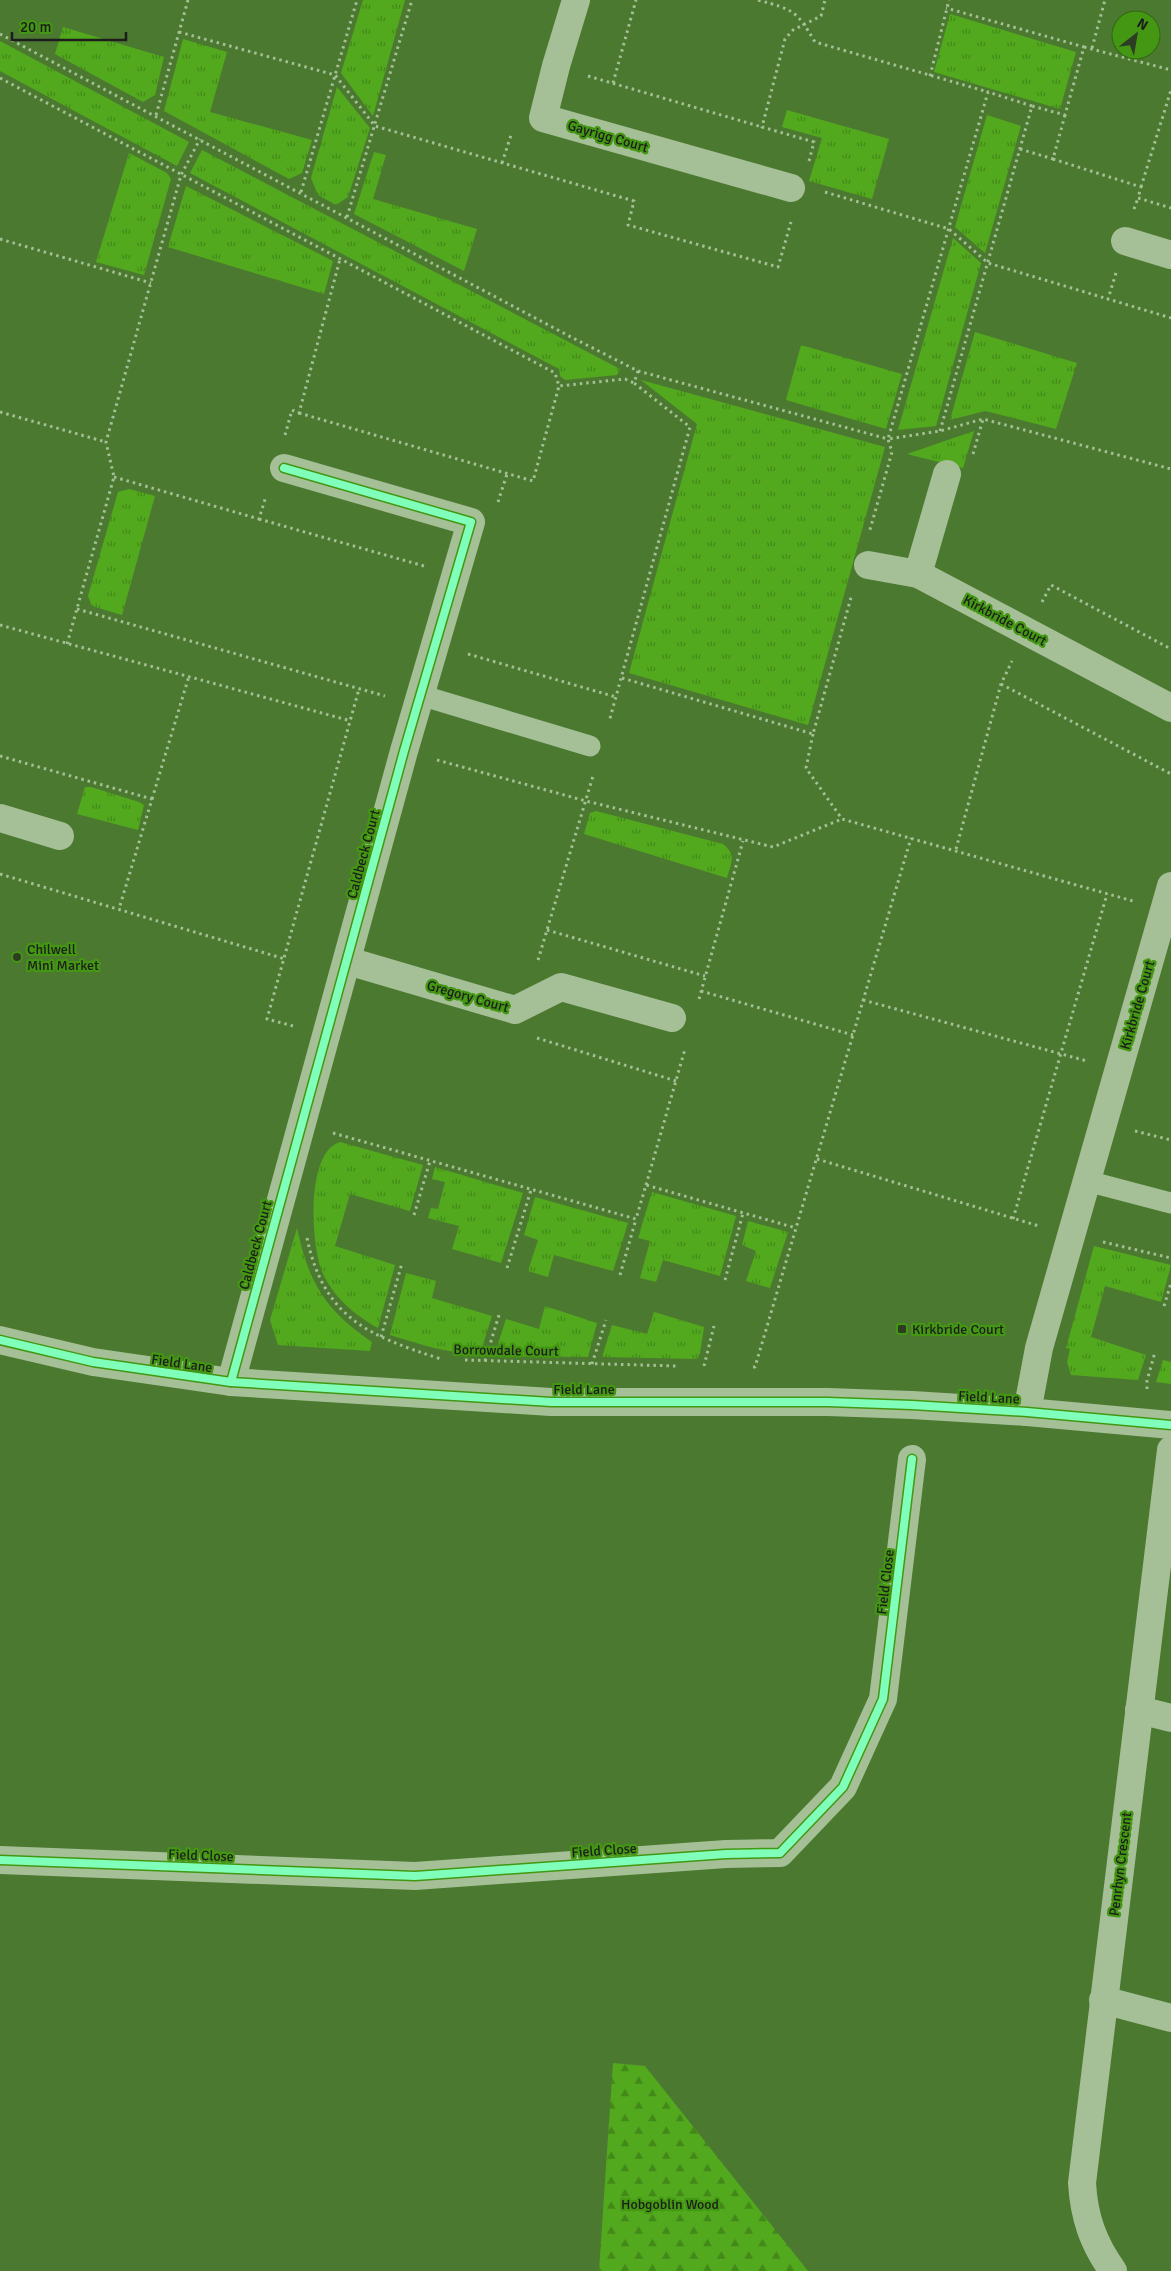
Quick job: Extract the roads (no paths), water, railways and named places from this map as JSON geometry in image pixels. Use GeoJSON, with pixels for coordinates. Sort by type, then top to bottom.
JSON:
{"type":"FeatureCollection","features":[{"type":"Feature","properties":{"kind":"street","name":"Gayrigg Court"},"geometry":{"type":"LineString","coordinates":[[576,0],[543,118],[798,190]]}},
{"type":"Feature","properties":{"kind":"street"},"geometry":{"type":"LineString","coordinates":[[1125,241],[1171,255]]}},
{"type":"Feature","properties":{"kind":"street","name":"Caldbeck Court"},"geometry":{"type":"LineString","coordinates":[[231,1382],[325,1036],[348,961],[404,751],[472,522],[284,468]]}},
{"type":"Feature","properties":{"kind":"street"},"geometry":{"type":"LineString","coordinates":[[918,574],[947,474]]}},
{"type":"Feature","properties":{"kind":"street","name":"Kirkbride Court"},"geometry":{"type":"LineString","coordinates":[[868,565],[918,574],[1171,708]]}},
{"type":"Feature","properties":{"kind":"street"},"geometry":{"type":"LineString","coordinates":[[0,818],[60,836]]}},
{"type":"Feature","properties":{"kind":"street","name":"Kirkbride Court"},"geometry":{"type":"LineString","coordinates":[[1027,1412],[1039,1348],[1168,898]]}},
{"type":"Feature","properties":{"kind":"street","name":"Gregory Court"},"geometry":{"type":"LineString","coordinates":[[348,961],[515,1010],[561,987],[672,1018]]}},
{"type":"Feature","properties":{"kind":"street","name":"Field Lane"},"geometry":{"type":"LineString","coordinates":[[0,1340],[93,1362],[231,1382],[551,1402],[828,1402],[1027,1412],[1171,1425]]}},
{"type":"Feature","properties":{"kind":"street","name":"Penrhyn Crescent"},"geometry":{"type":"LineString","coordinates":[[1113,2271],[1098,2249],[1090,2230],[1084,2206],[1082,2183],[1171,1450]]}},
{"type":"Feature","properties":{"kind":"street","name":"Field Close"},"geometry":{"type":"LineString","coordinates":[[0,1860],[415,1876],[726,1854],[780,1853],[842,1787],[883,1699],[912,1459]]}},
{"type":"Feature","properties":{"kind":"street"},"geometry":{"type":"LineString","coordinates":[[1139,1710],[1171,1718]]}},
{"type":"Feature","properties":{"kind":"street"},"geometry":{"type":"LineString","coordinates":[[1103,2000],[1171,2018]]}},
{"type":"Feature","properties":{"kind":"lane"},"geometry":{"type":"LineString","coordinates":[[420,695],[590,746]]}},
{"type":"Feature","properties":{"kind":"lane"},"geometry":{"type":"LineString","coordinates":[[1087,1181],[1171,1204]]}},
{"type":"Feature","properties":{"kind":"place","name":"Chilwell Mini Market"},"geometry":{"type":"Point","coordinates":[17,957]}},
{"type":"Feature","properties":{"kind":"place","name":"Kirkbride Court"},"geometry":{"type":"Point","coordinates":[902,1329]}},
{"type":"Feature","properties":{"kind":"park label","name":"Hobgoblin Wood"},"geometry":{"type":"Point","coordinates":[670,2204]}}]}
